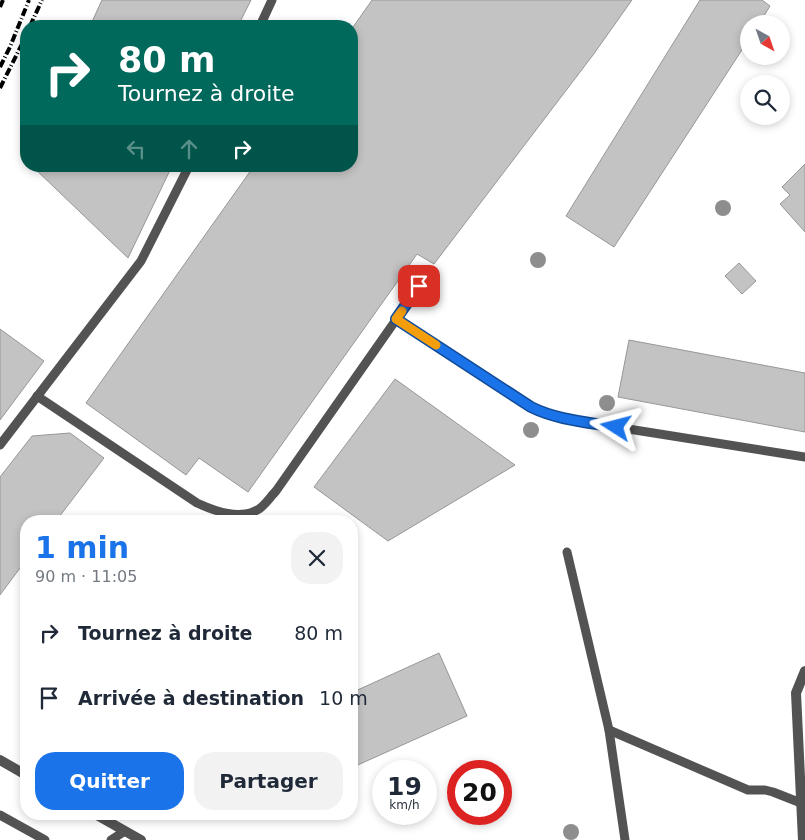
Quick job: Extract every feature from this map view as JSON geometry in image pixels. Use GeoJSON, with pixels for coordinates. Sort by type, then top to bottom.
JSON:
{"type":"FeatureCollection","features":[{"type":"Feature","properties":{"kind":"street"},"geometry":{"type":"LineString","coordinates":[[803,839],[796,693],[805,671]]}},
{"type":"Feature","properties":{"kind":"street"},"geometry":{"type":"LineString","coordinates":[[0,760],[20,772]]}},
{"type":"Feature","properties":{"kind":"street"},"geometry":{"type":"LineString","coordinates":[[106,820],[142,840]]}},
{"type":"Feature","properties":{"kind":"lane"},"geometry":{"type":"LineString","coordinates":[[263,20],[272,0]]}},
{"type":"Feature","properties":{"kind":"lane"},"geometry":{"type":"LineString","coordinates":[[0,445],[141,261],[186,172]]}},
{"type":"Feature","properties":{"kind":"lane"},"geometry":{"type":"LineString","coordinates":[[36,396],[197,502],[217,512],[240,515],[259,509],[276,491],[419,286]]}},
{"type":"Feature","properties":{"kind":"lane"},"geometry":{"type":"LineString","coordinates":[[396,319],[543,413],[569,420],[805,457]]}},
{"type":"Feature","properties":{"kind":"lane"},"geometry":{"type":"LineString","coordinates":[[567,552],[609,730],[625,840]]}},
{"type":"Feature","properties":{"kind":"lane"},"geometry":{"type":"LineString","coordinates":[[609,730],[748,790],[765,790],[801,803]]}},
{"type":"Feature","properties":{"kind":"lane"},"geometry":{"type":"LineString","coordinates":[[0,814],[45,840]]}},
{"type":"Feature","properties":{"kind":"lane"},"geometry":{"type":"LineString","coordinates":[[112,840],[125,831]]}},
{"type":"Feature","properties":{"kind":"building"},"geometry":{"type":"Polygon","coordinates":[[[102,0],[251,0],[241,20],[93,20],[102,0]]]}},
{"type":"Feature","properties":{"kind":"building"},"geometry":{"type":"Polygon","coordinates":[[[372,0],[632,0],[593,55],[434,264],[417,254],[248,492],[199,458],[186,475],[86,403],[250,172],[358,172],[358,20],[372,0]]]}},
{"type":"Feature","properties":{"kind":"building"},"geometry":{"type":"Polygon","coordinates":[[[700,0],[762,0],[770,6],[764,15],[740,15],[740,53],[614,247],[566,216],[700,0]]]}},
{"type":"Feature","properties":{"kind":"building"},"geometry":{"type":"Polygon","coordinates":[[[805,164],[805,232],[780,204],[790,195],[782,187],[805,164]]]}},
{"type":"Feature","properties":{"kind":"building"},"geometry":{"type":"Polygon","coordinates":[[[38,172],[169,172],[128,258],[38,172]]]}},
{"type":"Feature","properties":{"kind":"building"},"geometry":{"type":"Polygon","coordinates":[[[739,263],[756,281],[742,294],[725,276],[739,263]]]}},
{"type":"Feature","properties":{"kind":"building"},"geometry":{"type":"Polygon","coordinates":[[[0,329],[44,361],[0,420],[0,329]]]}},
{"type":"Feature","properties":{"kind":"building"},"geometry":{"type":"Polygon","coordinates":[[[629,340],[805,373],[805,432],[618,397],[629,340]]]}},
{"type":"Feature","properties":{"kind":"building"},"geometry":{"type":"Polygon","coordinates":[[[395,379],[515,465],[388,541],[358,519],[358,515],[352,515],[314,487],[395,379]]]}},
{"type":"Feature","properties":{"kind":"building"},"geometry":{"type":"Polygon","coordinates":[[[70,433],[104,458],[61,515],[20,515],[20,568],[0,595],[0,477],[32,436],[70,433]]]}},
{"type":"Feature","properties":{"kind":"building"},"geometry":{"type":"Polygon","coordinates":[[[439,653],[467,716],[358,765],[358,690],[439,653]]]}},
{"type":"Feature","properties":{"kind":"railway"},"geometry":{"type":"LineString","coordinates":[[0,7],[3,0]]}},
{"type":"Feature","properties":{"kind":"railway"},"geometry":{"type":"LineString","coordinates":[[21,20],[29,0]]}},
{"type":"Feature","properties":{"kind":"railway"},"geometry":{"type":"LineString","coordinates":[[33,20],[42,0]]}},
{"type":"Feature","properties":{"kind":"railway"},"geometry":{"type":"LineString","coordinates":[[0,67],[20,22]]}},
{"type":"Feature","properties":{"kind":"railway"},"geometry":{"type":"LineString","coordinates":[[0,88],[20,48]]}},
{"type":"Feature","properties":{"kind":"slow traffic"},"geometry":{"type":"LineString","coordinates":[[402,311],[396,319],[436,345]]}},
{"type":"Feature","properties":{"kind":"route"},"geometry":{"type":"LineString","coordinates":[[419,286],[396,319],[543,413],[559,418],[616,427]]}}]}
